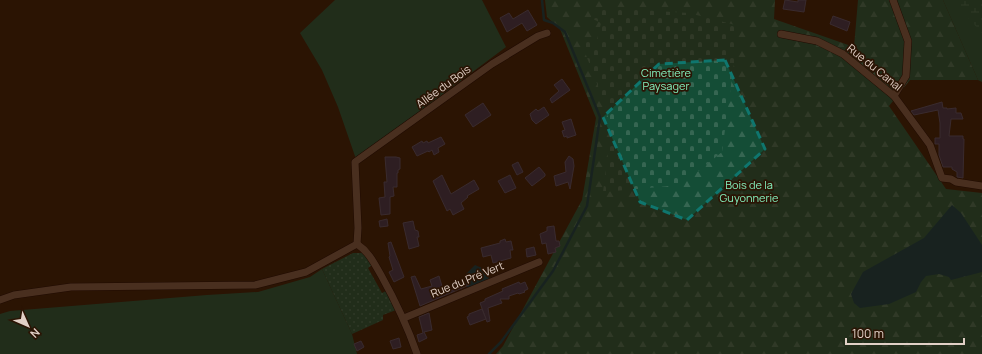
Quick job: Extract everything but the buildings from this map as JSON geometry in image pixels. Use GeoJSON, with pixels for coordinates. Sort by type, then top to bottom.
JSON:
{"type":"FeatureCollection","features":[{"type":"Feature","properties":{"kind":"street"},"geometry":{"type":"LineString","coordinates":[[893,0],[908,41],[906,76],[894,96]]}},
{"type":"Feature","properties":{"kind":"street","name":"Allée du Bois"},"geometry":{"type":"LineString","coordinates":[[357,244],[358,228],[355,162],[492,64],[538,36],[547,33]]}},
{"type":"Feature","properties":{"kind":"street","name":"Rue du Canal"},"geometry":{"type":"LineString","coordinates":[[781,34],[816,41],[843,54],[894,96],[930,145],[942,178],[982,186]]}},
{"type":"Feature","properties":{"kind":"street"},"geometry":{"type":"LineString","coordinates":[[0,300],[14,295],[71,287],[255,285],[306,272],[357,244],[369,254],[404,318],[417,354]]}},
{"type":"Feature","properties":{"kind":"street","name":"Rue du Pré Vert"},"geometry":{"type":"LineString","coordinates":[[404,318],[539,262]]}},
{"type":"Feature","properties":{"kind":"highlighted area"},"geometry":{"type":"Polygon","coordinates":[[[725,60],[765,149],[687,220],[640,202],[603,117],[659,64],[725,60]]]}},
{"type":"Feature","properties":{"kind":"green space"},"geometry":{"type":"Polygon","coordinates":[[[335,0],[482,0],[506,47],[356,159],[338,107],[322,70],[300,33],[335,0]]]}},
{"type":"Feature","properties":{"kind":"green space","name":"Bois de la Guyonnerie"},"geometry":{"type":"Polygon","coordinates":[[[545,0],[775,0],[774,19],[854,47],[858,0],[943,0],[978,80],[910,80],[889,106],[946,189],[982,193],[982,354],[496,354],[503,346],[582,200],[596,118],[560,29],[547,17],[545,0]]]}},
{"type":"Feature","properties":{"kind":"green space"},"geometry":{"type":"Polygon","coordinates":[[[943,0],[982,0],[982,82],[978,80],[943,0]]]}},
{"type":"Feature","properties":{"kind":"green space"},"geometry":{"type":"Polygon","coordinates":[[[952,0],[982,0],[982,33],[952,0]]]}},
{"type":"Feature","properties":{"kind":"green space","name":"Cimetière Paysager"},"geometry":{"type":"Polygon","coordinates":[[[592,7],[689,13],[739,26],[722,152],[681,185],[603,192],[611,132],[606,107],[581,42],[597,40],[601,23],[591,18],[592,7]]]}},
{"type":"Feature","properties":{"kind":"green space"},"geometry":{"type":"Polygon","coordinates":[[[353,253],[364,253],[372,265],[368,268],[382,293],[386,291],[396,310],[383,315],[383,320],[352,334],[322,269],[353,253]]]}},
{"type":"Feature","properties":{"kind":"green space"},"geometry":{"type":"Polygon","coordinates":[[[322,269],[352,334],[357,354],[0,354],[0,314],[10,311],[258,292],[310,277],[322,269]]]}},
{"type":"Feature","properties":{"kind":"water"},"geometry":{"type":"Polygon","coordinates":[[[952,205],[961,213],[982,245],[982,272],[951,280],[949,277],[939,274],[926,276],[916,292],[889,304],[860,308],[854,303],[851,294],[863,272],[924,238],[952,205]]]}},
{"type":"Feature","properties":{"kind":"water"},"geometry":{"type":"Polygon","coordinates":[[[475,265],[482,268],[490,280],[468,291],[464,276],[475,265]]]}},
{"type":"Feature","properties":{"kind":"waterway"},"geometry":{"type":"LineString","coordinates":[[489,354],[501,342],[553,271],[587,206],[600,117],[565,32],[553,23],[544,20],[542,0]]}}]}
